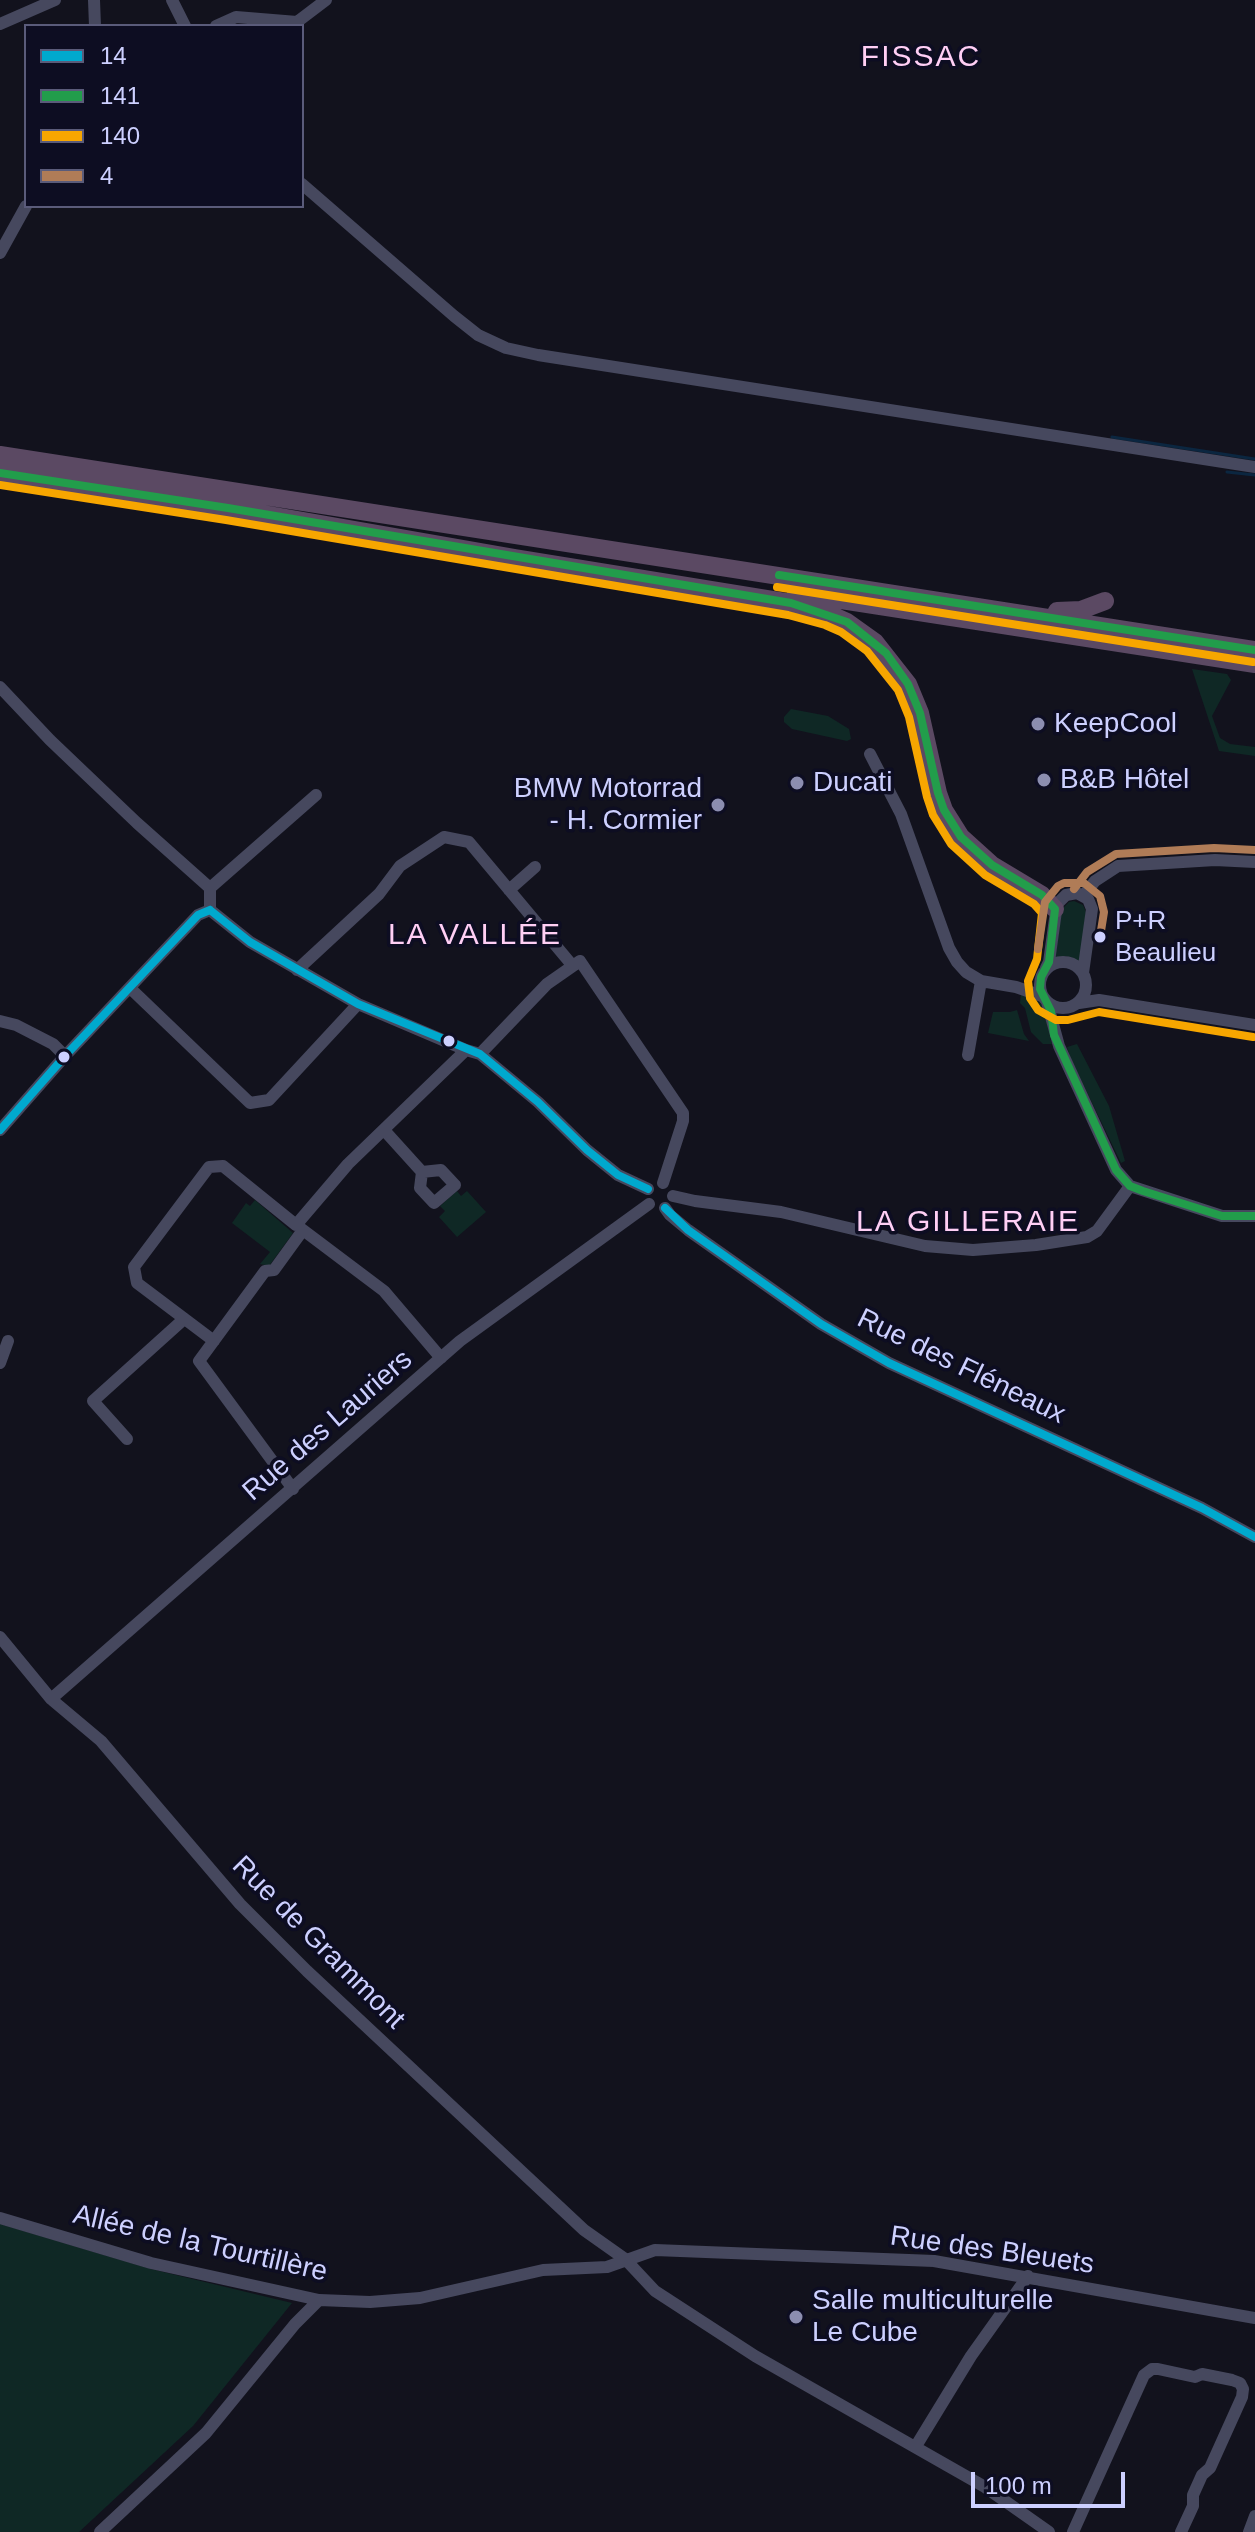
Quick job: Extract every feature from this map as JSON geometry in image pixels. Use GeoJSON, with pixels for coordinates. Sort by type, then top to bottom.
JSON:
{"type":"FeatureCollection","features":[{"type":"Feature","properties":{"kind":"highway"},"geometry":{"type":"LineString","coordinates":[[0,455],[1255,650]]}},
{"type":"Feature","properties":{"kind":"highway"},"geometry":{"type":"LineString","coordinates":[[0,473],[1255,664]]}},
{"type":"Feature","properties":{"kind":"highway"},"geometry":{"type":"LineString","coordinates":[[319,523],[791,603],[847,622],[886,653],[908,684],[920,713],[938,793],[944,810],[961,837],[992,865],[1042,895],[1055,909]]}},
{"type":"Feature","properties":{"kind":"highway"},"geometry":{"type":"LineString","coordinates":[[1024,613],[1074,611],[1105,601]]}},
{"type":"Feature","properties":{"kind":"street"},"geometry":{"type":"LineString","coordinates":[[0,24],[55,0]]}},
{"type":"Feature","properties":{"kind":"street"},"geometry":{"type":"LineString","coordinates":[[94,0],[95,24]]}},
{"type":"Feature","properties":{"kind":"street"},"geometry":{"type":"LineString","coordinates":[[172,0],[184,24]]}},
{"type":"Feature","properties":{"kind":"street"},"geometry":{"type":"LineString","coordinates":[[220,24],[236,17],[297,22],[326,0]]}},
{"type":"Feature","properties":{"kind":"street"},"geometry":{"type":"LineString","coordinates":[[304,186],[454,316],[492,343],[538,355],[1255,467]]}},
{"type":"Feature","properties":{"kind":"street"},"geometry":{"type":"LineString","coordinates":[[0,253],[25,208]]}},
{"type":"Feature","properties":{"kind":"street"},"geometry":{"type":"LineString","coordinates":[[0,687],[126,813],[210,888],[210,910]]}},
{"type":"Feature","properties":{"kind":"street"},"geometry":{"type":"LineString","coordinates":[[870,754],[901,814],[951,953],[966,972],[981,981],[1016,987],[1057,1008],[1099,1000],[1255,1025]]}},
{"type":"Feature","properties":{"kind":"street"},"geometry":{"type":"LineString","coordinates":[[210,888],[316,795]]}},
{"type":"Feature","properties":{"kind":"street"},"geometry":{"type":"LineString","coordinates":[[297,970],[379,894],[400,866],[444,837],[469,842],[572,965]]}},
{"type":"Feature","properties":{"kind":"street"},"geometry":{"type":"LineString","coordinates":[[1083,896],[1095,881],[1118,866],[1215,860],[1255,862]]}},
{"type":"Feature","properties":{"kind":"street"},"geometry":{"type":"LineString","coordinates":[[509,890],[535,867]]}},
{"type":"Feature","properties":{"kind":"street"},"geometry":{"type":"LineString","coordinates":[[1059,1046],[1062,1021],[1085,994],[1092,912],[1090,903],[1074,893],[1059,900],[1055,909],[1040,989],[1059,1046],[1116,1170],[1130,1186],[1222,1216],[1255,1216]]}},
{"type":"Feature","properties":{"kind":"street"},"geometry":{"type":"LineString","coordinates":[[210,910],[250,942],[358,1004],[480,1054],[618,1175],[648,1189]]}},
{"type":"Feature","properties":{"kind":"street"},"geometry":{"type":"LineString","coordinates":[[0,1130],[198,915],[210,910]]}},
{"type":"Feature","properties":{"kind":"street"},"geometry":{"type":"LineString","coordinates":[[480,1054],[547,984],[580,961],[682,1109],[683,1121],[663,1183]]}},
{"type":"Feature","properties":{"kind":"street"},"geometry":{"type":"LineString","coordinates":[[1016,987],[1044,973],[1054,963],[1064,962],[1075,965],[1085,978],[1123,1004]]}},
{"type":"Feature","properties":{"kind":"street"},"geometry":{"type":"LineString","coordinates":[[968,1055],[981,981]]}},
{"type":"Feature","properties":{"kind":"street"},"geometry":{"type":"LineString","coordinates":[[131,989],[250,1103],[269,1100],[358,1004]]}},
{"type":"Feature","properties":{"kind":"street"},"geometry":{"type":"LineString","coordinates":[[0,1021],[16,1025],[53,1044],[65,1056]]}},
{"type":"Feature","properties":{"kind":"street"},"geometry":{"type":"LineString","coordinates":[[293,1489],[199,1361],[265,1271],[274,1270],[300,1228],[348,1164],[466,1050]]}},
{"type":"Feature","properties":{"kind":"street"},"geometry":{"type":"LineString","coordinates":[[384,1130],[422,1172]]}},
{"type":"Feature","properties":{"kind":"street"},"geometry":{"type":"LineString","coordinates":[[214,1341],[137,1283],[134,1267],[209,1167],[223,1166],[384,1291],[441,1358]]}},
{"type":"Feature","properties":{"kind":"street"},"geometry":{"type":"LineString","coordinates":[[663,1183],[671,1189],[673,1196],[665,1208],[655,1208],[646,1197],[648,1189],[653,1184],[663,1183]]}},
{"type":"Feature","properties":{"kind":"street"},"geometry":{"type":"LineString","coordinates":[[673,1196],[781,1212],[925,1246],[973,1250],[1087,1237],[1097,1231],[1130,1186]]}},
{"type":"Feature","properties":{"kind":"street","name":"Rue des Lauriers"},"geometry":{"type":"LineString","coordinates":[[51,1699],[441,1358],[649,1204]]}},
{"type":"Feature","properties":{"kind":"street","name":"Rue des Fléneaux"},"geometry":{"type":"LineString","coordinates":[[665,1208],[676,1220],[821,1324],[889,1363],[1188,1502],[1255,1537]]}},
{"type":"Feature","properties":{"kind":"street"},"geometry":{"type":"LineString","coordinates":[[127,1439],[93,1401],[184,1319]]}},
{"type":"Feature","properties":{"kind":"street"},"geometry":{"type":"LineString","coordinates":[[0,1363],[8,1341]]}},
{"type":"Feature","properties":{"kind":"street","name":"Rue de Grammont"},"geometry":{"type":"LineString","coordinates":[[0,1637],[51,1699],[101,1741],[240,1904],[307,1971],[584,2230],[625,2259],[655,2291],[782,2372],[985,2487],[1049,2532]]}},
{"type":"Feature","properties":{"kind":"street","name":"Allée de la Tourtillère"},"geometry":{"type":"LineString","coordinates":[[0,2218],[151,2263],[319,2300],[370,2302],[420,2298],[543,2270],[607,2267],[625,2259]]}},
{"type":"Feature","properties":{"kind":"street","name":"Rue des Bleuets"},"geometry":{"type":"LineString","coordinates":[[625,2259],[655,2250],[934,2261],[1255,2318]]}},
{"type":"Feature","properties":{"kind":"street"},"geometry":{"type":"LineString","coordinates":[[916,2446],[971,2356],[1028,2276]]}},
{"type":"Feature","properties":{"kind":"street"},"geometry":{"type":"LineString","coordinates":[[100,2532],[206,2433],[295,2324],[319,2300]]}},
{"type":"Feature","properties":{"kind":"street"},"geometry":{"type":"LineString","coordinates":[[1073,2532],[1147,2372],[1158,2369],[1249,2383],[1210,2468],[1202,2475],[1181,2532]]}},
{"type":"Feature","properties":{"kind":"street"},"geometry":{"type":"LineString","coordinates":[[1249,2532],[1255,2516]]}},
{"type":"Feature","properties":{"kind":"green space"},"geometry":{"type":"Polygon","coordinates":[[[1192,669],[1227,674],[1231,680],[1212,716],[1220,738],[1230,744],[1255,747],[1255,756],[1219,751],[1192,669]]]}},
{"type":"Feature","properties":{"kind":"green space"},"geometry":{"type":"Polygon","coordinates":[[[791,709],[828,716],[849,729],[851,739],[847,741],[792,729],[784,722],[791,709]]]}},
{"type":"Feature","properties":{"kind":"green space"},"geometry":{"type":"Polygon","coordinates":[[[1074,901],[1083,905],[1086,912],[1080,963],[1066,956],[1055,958],[1062,909],[1074,901]]]}},
{"type":"Feature","properties":{"kind":"green space"},"geometry":{"type":"Polygon","coordinates":[[[1021,994],[1036,999],[1043,1007],[1052,1044],[1043,1044],[1031,1032],[1025,1008],[1020,1003],[1021,994]]]}},
{"type":"Feature","properties":{"kind":"green space"},"geometry":{"type":"Polygon","coordinates":[[[1017,1010],[1029,1041],[988,1033],[993,1012],[1017,1010]]]}},
{"type":"Feature","properties":{"kind":"green space"},"geometry":{"type":"Polygon","coordinates":[[[1077,1044],[1109,1106],[1125,1161],[1121,1163],[1071,1059],[1067,1047],[1077,1044]]]}},
{"type":"Feature","properties":{"kind":"green space"},"geometry":{"type":"Polygon","coordinates":[[[457,1191],[461,1196],[467,1191],[486,1212],[457,1237],[439,1217],[445,1211],[440,1206],[457,1191]]]}},
{"type":"Feature","properties":{"kind":"green space"},"geometry":{"type":"Polygon","coordinates":[[[255,1200],[293,1233],[269,1266],[260,1264],[270,1252],[232,1223],[246,1203],[250,1206],[255,1200]]]}},
{"type":"Feature","properties":{"kind":"green space"},"geometry":{"type":"Polygon","coordinates":[[[0,2224],[151,2269],[292,2303],[193,2426],[79,2532],[0,2532],[0,2224]]]}},
{"type":"Feature","properties":{"kind":"waterway"},"geometry":{"type":"LineString","coordinates":[[1112,437],[1255,459]]}},
{"type":"Feature","properties":{"kind":"waterway"},"geometry":{"type":"LineString","coordinates":[[1227,472],[1255,475]]}},
{"type":"Feature","properties":{"kind":"transit line","name":"141"},"geometry":{"type":"LineString","coordinates":[[0,473],[228,508],[791,603],[847,622],[886,653],[908,684],[920,713],[938,793],[944,810],[961,837],[992,865],[1042,895],[1055,909],[1049,962],[1041,977],[1040,989],[1051,1011],[1054,1035],[1116,1170],[1130,1186],[1143,1191],[1222,1216],[1255,1216]]}},
{"type":"Feature","properties":{"kind":"transit line","name":"140"},"geometry":{"type":"LineString","coordinates":[[0,485],[788,615],[841,632],[867,651],[898,690],[909,717],[933,815],[951,844],[985,875],[1034,904],[1042,913],[1037,959],[1028,981],[1030,998],[1038,1010],[1056,1020],[1099,1012],[1253,1037]]}},
{"type":"Feature","properties":{"kind":"transit line","name":"141"},"geometry":{"type":"LineString","coordinates":[[779,575],[1255,650]]}},
{"type":"Feature","properties":{"kind":"transit line","name":"140"},"geometry":{"type":"LineString","coordinates":[[777,587],[1253,662]]}},
{"type":"Feature","properties":{"kind":"transit line","name":"4"},"geometry":{"type":"LineString","coordinates":[[1074,889],[1087,872],[1116,854],[1214,848],[1255,850]]}},
{"type":"Feature","properties":{"kind":"transit line","name":"4"},"geometry":{"type":"LineString","coordinates":[[1038,949],[1045,902],[1064,883],[1084,883],[1100,896],[1104,912],[1100,937]]}},
{"type":"Feature","properties":{"kind":"transit line","name":"14"},"geometry":{"type":"LineString","coordinates":[[210,910],[250,942],[358,1004],[480,1054],[618,1175],[648,1189]]}},
{"type":"Feature","properties":{"kind":"transit line","name":"14"},"geometry":{"type":"LineString","coordinates":[[0,1130],[198,915],[210,910]]}},
{"type":"Feature","properties":{"kind":"transit line","name":"14"},"geometry":{"type":"LineString","coordinates":[[665,1208],[688,1230],[821,1324],[889,1363],[1202,1508],[1255,1537]]}},
{"type":"Feature","properties":{"kind":"place","name":"KeepCool"},"geometry":{"type":"Point","coordinates":[1038,724]}},
{"type":"Feature","properties":{"kind":"place","name":"B&B Hôtel"},"geometry":{"type":"Point","coordinates":[1044,780]}},
{"type":"Feature","properties":{"kind":"place","name":"Ducati"},"geometry":{"type":"Point","coordinates":[797,783]}},
{"type":"Feature","properties":{"kind":"place","name":"BMW Motorrad - H. Cormier"},"geometry":{"type":"Point","coordinates":[718,805]}},
{"type":"Feature","properties":{"kind":"place","name":"P+R Beaulieu"},"geometry":{"type":"Point","coordinates":[1100,937]}},
{"type":"Feature","properties":{"kind":"place","name":"Salle multiculturelle Le Cube"},"geometry":{"type":"Point","coordinates":[796,2317]}},
{"type":"Feature","properties":{"kind":"district","name":"FISSAC"},"geometry":{"type":"Point","coordinates":[921,58]}},
{"type":"Feature","properties":{"kind":"district","name":"LA VALLÉE"},"geometry":{"type":"Point","coordinates":[475,936]}},
{"type":"Feature","properties":{"kind":"district","name":"LA GILLERAIE"},"geometry":{"type":"Point","coordinates":[968,1223]}}]}
